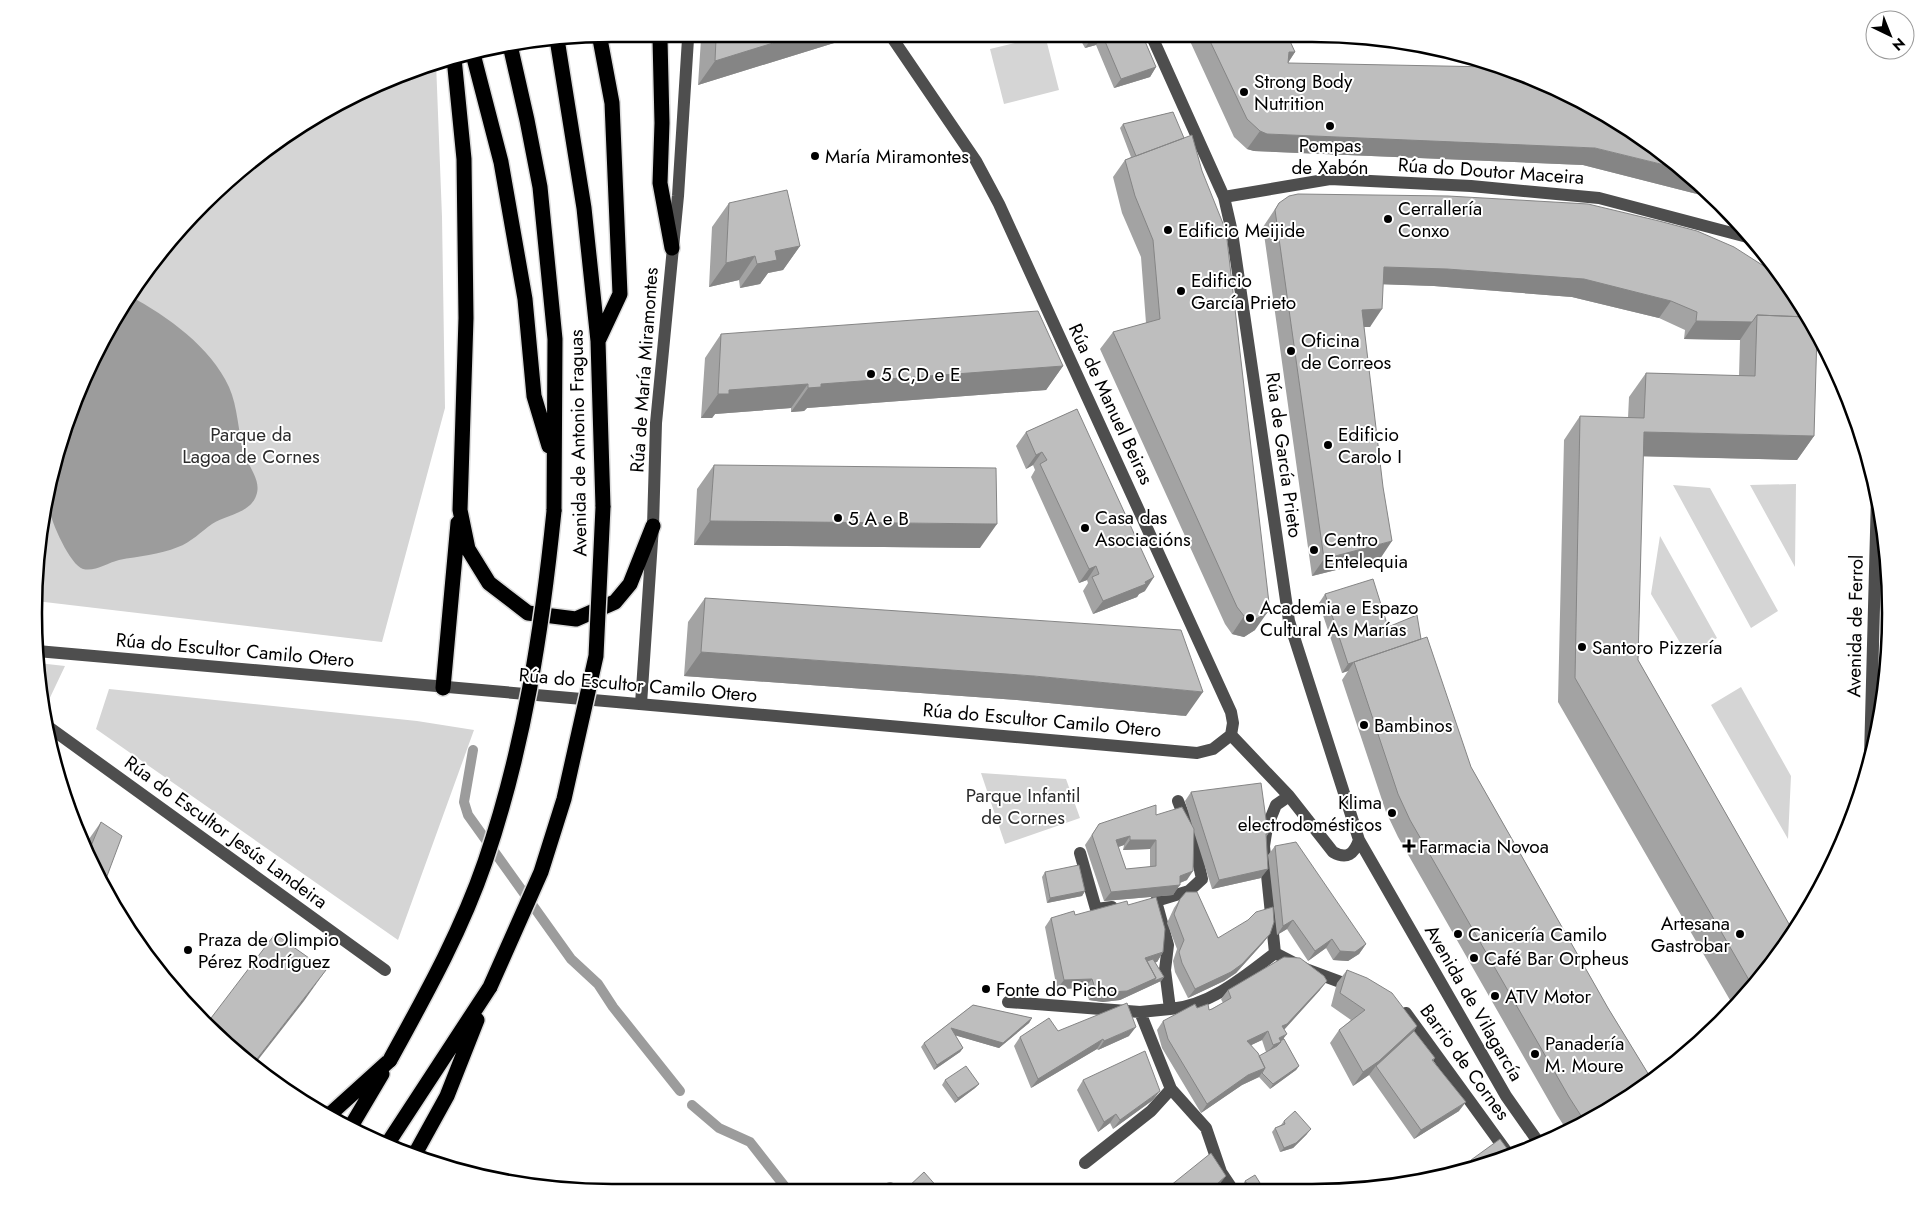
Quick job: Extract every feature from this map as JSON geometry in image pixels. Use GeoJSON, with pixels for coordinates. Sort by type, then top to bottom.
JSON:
{"type":"FeatureCollection","features":[{"type":"Feature","properties":{"kind":"highway"},"geometry":{"type":"LineString","coordinates":[[660,42],[662,123],[660,183],[672,248]]}},
{"type":"Feature","properties":{"kind":"highway"},"geometry":{"type":"LineString","coordinates":[[598,341],[620,294],[612,103],[601,43]]}},
{"type":"Feature","properties":{"kind":"highway","name":"Avenida de Antonio Fraguas"},"geometry":{"type":"LineString","coordinates":[[391,1138],[490,987],[541,872],[564,799],[596,656],[603,507],[598,341],[584,208],[558,45]]}},
{"type":"Feature","properties":{"kind":"highway","name":"Avenida de Antonio Fraguas"},"geometry":{"type":"LineString","coordinates":[[354,1121],[390,1060],[446,956],[485,863],[513,767],[532,685],[545,600],[554,511],[555,339],[540,187],[511,51]]}},
{"type":"Feature","properties":{"kind":"highway"},"geometry":{"type":"LineString","coordinates":[[475,60],[502,162],[525,299],[534,396],[554,459]]}},
{"type":"Feature","properties":{"kind":"highway"},"geometry":{"type":"LineString","coordinates":[[443,688],[460,510],[466,318],[464,159],[455,65]]}},
{"type":"Feature","properties":{"kind":"highway"},"geometry":{"type":"LineString","coordinates":[[460,510],[468,549],[489,583],[528,613],[576,619],[615,602],[630,584],[653,526]]}},
{"type":"Feature","properties":{"kind":"highway"},"geometry":{"type":"LineString","coordinates":[[418,1149],[447,1096],[490,987]]}},
{"type":"Feature","properties":{"kind":"highway"},"geometry":{"type":"LineString","coordinates":[[335,1111],[390,1060]]}},
{"type":"Feature","properties":{"kind":"street","name":"Rúa de María Miramontes"},"geometry":{"type":"LineString","coordinates":[[641,704],[653,526],[656,413],[678,196],[688,42]]}},
{"type":"Feature","properties":{"kind":"street","name":"Rúa de Manuel Beiras"},"geometry":{"type":"LineString","coordinates":[[895,42],[976,161],[999,204],[1231,712],[1233,723],[1231,735]]}},
{"type":"Feature","properties":{"kind":"street","name":"Rúa de García Prieto"},"geometry":{"type":"LineString","coordinates":[[1154,42],[1224,197],[1234,242],[1290,621],[1359,840],[1380,878]]}},
{"type":"Feature","properties":{"kind":"street","name":"Rúa do Doutor Maceira"},"geometry":{"type":"LineString","coordinates":[[1224,197],[1330,179],[1471,186],[1599,198],[1739,235]]}},
{"type":"Feature","properties":{"kind":"street","name":"Avenida de Ferrol"},"geometry":{"type":"LineString","coordinates":[[1871,729],[1876,527]]}},
{"type":"Feature","properties":{"kind":"street","name":"Rúa do Escultor Camilo Otero"},"geometry":{"type":"LineString","coordinates":[[44,653],[1197,753],[1213,749],[1231,735]]}},
{"type":"Feature","properties":{"kind":"street","name":"Rúa do Escultor Jesús Landeira"},"geometry":{"type":"LineString","coordinates":[[55,731],[385,970]]}},
{"type":"Feature","properties":{"kind":"street"},"geometry":{"type":"LineString","coordinates":[[1231,735],[1289,796],[1340,857],[1350,855],[1355,850],[1359,840]]}},
{"type":"Feature","properties":{"kind":"street"},"geometry":{"type":"LineString","coordinates":[[1276,952],[1264,846],[1267,827],[1276,806],[1289,796]]}},
{"type":"Feature","properties":{"kind":"street"},"geometry":{"type":"LineString","coordinates":[[1170,1009],[1165,970],[1168,945],[1152,902],[1189,892],[1202,879],[1193,839],[1178,801]]}},
{"type":"Feature","properties":{"kind":"street"},"geometry":{"type":"LineString","coordinates":[[1080,853],[1096,909],[1122,906]]}},
{"type":"Feature","properties":{"kind":"street","name":"Avenida de Vilagarcía"},"geometry":{"type":"LineString","coordinates":[[1380,878],[1506,1096],[1535,1138]]}},
{"type":"Feature","properties":{"kind":"street"},"geometry":{"type":"LineString","coordinates":[[1276,952],[1308,970],[1364,991]]}},
{"type":"Feature","properties":{"kind":"street"},"geometry":{"type":"LineString","coordinates":[[1008,1002],[1140,1012],[1188,1008],[1239,981],[1276,952]]}},
{"type":"Feature","properties":{"kind":"street","name":"Barrio de Cornes"},"geometry":{"type":"LineString","coordinates":[[1400,1005],[1505,1149]]}},
{"type":"Feature","properties":{"kind":"street"},"geometry":{"type":"LineString","coordinates":[[1140,1012],[1170,1089],[1206,1128],[1221,1172],[1229,1184]]}},
{"type":"Feature","properties":{"kind":"street"},"geometry":{"type":"LineString","coordinates":[[1085,1163],[1151,1111],[1170,1089]]}},
{"type":"Feature","properties":{"kind":"green space"},"geometry":{"type":"Polygon","coordinates":[[[1019,42],[1047,42],[1059,90],[1004,104],[990,49],[1019,42]]]}},
{"type":"Feature","properties":{"kind":"green space","name":"Parque da Lagoa de Cornes"},"geometry":{"type":"Polygon","coordinates":[[[436,71],[442,217],[445,408],[382,642],[43,602],[47,539],[62,465],[86,395],[101,361],[139,296],[184,237],[237,184],[296,139],[361,101],[436,71]]]}},
{"type":"Feature","properties":{"kind":"green space"},"geometry":{"type":"Polygon","coordinates":[[[1796,484],[1795,567],[1750,485],[1796,484]]]}},
{"type":"Feature","properties":{"kind":"green space"},"geometry":{"type":"Polygon","coordinates":[[[1673,485],[1710,488],[1778,611],[1751,628],[1673,485]]]}},
{"type":"Feature","properties":{"kind":"green space"},"geometry":{"type":"Polygon","coordinates":[[[1660,536],[1717,638],[1688,656],[1651,594],[1660,536]]]}},
{"type":"Feature","properties":{"kind":"green space"},"geometry":{"type":"Polygon","coordinates":[[[45,664],[65,666],[49,700],[45,664]]]}},
{"type":"Feature","properties":{"kind":"green space"},"geometry":{"type":"Polygon","coordinates":[[[1741,687],[1791,776],[1788,839],[1711,705],[1741,687]]]}},
{"type":"Feature","properties":{"kind":"green space"},"geometry":{"type":"Polygon","coordinates":[[[109,689],[417,721],[474,730],[398,940],[96,729],[109,689]]]}},
{"type":"Feature","properties":{"kind":"green space","name":"Parque Infantil de Cornes"},"geometry":{"type":"Polygon","coordinates":[[[981,773],[1066,779],[1080,818],[1005,844],[981,773]]]}},
{"type":"Feature","properties":{"kind":"shaded area"},"geometry":{"type":"Polygon","coordinates":[[[137,300],[159,313],[187,334],[200,346],[221,372],[232,395],[244,453],[256,480],[256,496],[253,502],[243,510],[212,524],[191,540],[171,550],[119,560],[88,570],[78,566],[72,559],[51,515],[62,465],[73,430],[101,361],[137,300]]]}},
{"type":"Feature","properties":{"kind":"building"},"geometry":{"type":"Polygon","coordinates":[[[716,42],[776,42],[715,61],[716,42]]]}},
{"type":"Feature","properties":{"kind":"building"},"geometry":{"type":"Polygon","coordinates":[[[1105,42],[1145,42],[1156,67],[1121,79],[1105,42]]]}},
{"type":"Feature","properties":{"kind":"building"},"geometry":{"type":"Polygon","coordinates":[[[1210,42],[1290,42],[1295,52],[1289,52],[1288,63],[1475,67],[1530,86],[1564,101],[1629,139],[1665,165],[1595,148],[1267,134],[1260,131],[1247,119],[1210,42]]]}},
{"type":"Feature","properties":{"kind":"building"},"geometry":{"type":"Polygon","coordinates":[[[1173,112],[1184,138],[1136,156],[1123,124],[1173,112]]]}},
{"type":"Feature","properties":{"kind":"building"},"geometry":{"type":"Polygon","coordinates":[[[1192,135],[1202,171],[1226,231],[1269,603],[1267,613],[1256,619],[1244,616],[1237,607],[1113,332],[1160,319],[1153,240],[1135,196],[1125,160],[1192,135]]]}},
{"type":"Feature","properties":{"kind":"building"},"geometry":{"type":"Polygon","coordinates":[[[787,190],[800,246],[775,251],[777,260],[757,264],[755,256],[726,263],[729,203],[787,190]]]}},
{"type":"Feature","properties":{"kind":"building"},"geometry":{"type":"Polygon","coordinates":[[[1298,194],[1448,196],[1588,204],[1697,231],[1734,247],[1766,267],[1799,317],[1757,315],[1752,322],[1696,321],[1697,312],[1671,301],[1584,279],[1447,269],[1384,267],[1382,309],[1362,310],[1383,487],[1392,541],[1324,559],[1275,210],[1279,203],[1289,196],[1298,194]]]}},
{"type":"Feature","properties":{"kind":"building"},"geometry":{"type":"Polygon","coordinates":[[[1038,311],[1063,366],[821,384],[821,387],[808,388],[808,384],[729,390],[729,394],[718,394],[721,334],[1038,311]]]}},
{"type":"Feature","properties":{"kind":"building"},"geometry":{"type":"Polygon","coordinates":[[[1757,315],[1799,317],[1817,347],[1814,436],[1644,432],[1638,660],[1789,925],[1749,980],[1575,678],[1580,416],[1644,418],[1646,373],[1755,376],[1757,315]]]}},
{"type":"Feature","properties":{"kind":"building","name":"Casa das Asociacións"},"geometry":{"type":"Polygon","coordinates":[[[1077,409],[1154,577],[1145,582],[1146,584],[1103,601],[1092,577],[1099,574],[1096,566],[1089,569],[1040,464],[1047,460],[1042,452],[1036,455],[1026,432],[1077,409]]]}},
{"type":"Feature","properties":{"kind":"building"},"geometry":{"type":"Polygon","coordinates":[[[714,465],[996,468],[997,524],[710,521],[714,465]]]}},
{"type":"Feature","properties":{"kind":"building"},"geometry":{"type":"Polygon","coordinates":[[[1373,579],[1388,627],[1417,615],[1421,639],[1348,664],[1325,594],[1373,579]]]}},
{"type":"Feature","properties":{"kind":"building"},"geometry":{"type":"Polygon","coordinates":[[[705,598],[1181,630],[1203,692],[1034,676],[701,652],[705,598]]]}},
{"type":"Feature","properties":{"kind":"building"},"geometry":{"type":"Polygon","coordinates":[[[1427,637],[1471,767],[1608,1008],[1648,1074],[1581,1116],[1410,820],[1398,794],[1354,662],[1427,637]]]}},
{"type":"Feature","properties":{"kind":"building"},"geometry":{"type":"Polygon","coordinates":[[[1261,783],[1268,834],[1266,834],[1268,869],[1219,880],[1191,792],[1261,783]]]}},
{"type":"Feature","properties":{"kind":"building"},"geometry":{"type":"Polygon","coordinates":[[[1156,805],[1156,815],[1182,807],[1194,829],[1193,871],[1180,876],[1180,885],[1111,892],[1092,835],[1099,824],[1156,805]],[[1130,836],[1116,840],[1126,869],[1156,866],[1156,840],[1130,840],[1130,836]]]}},
{"type":"Feature","properties":{"kind":"building"},"geometry":{"type":"Polygon","coordinates":[[[101,822],[122,836],[107,876],[101,865],[92,844],[101,822]]]}},
{"type":"Feature","properties":{"kind":"building"},"geometry":{"type":"Polygon","coordinates":[[[1296,842],[1366,944],[1355,952],[1340,951],[1332,939],[1315,951],[1293,920],[1283,926],[1275,846],[1296,842]]]}},
{"type":"Feature","properties":{"kind":"building"},"geometry":{"type":"Polygon","coordinates":[[[1079,865],[1085,891],[1050,898],[1045,872],[1079,865]]]}},
{"type":"Feature","properties":{"kind":"building"},"geometry":{"type":"Polygon","coordinates":[[[1186,892],[1197,892],[1218,938],[1248,920],[1256,912],[1273,907],[1274,922],[1270,934],[1242,964],[1231,972],[1195,989],[1182,963],[1179,952],[1184,940],[1174,914],[1180,899],[1186,892]]]}},
{"type":"Feature","properties":{"kind":"building"},"geometry":{"type":"Polygon","coordinates":[[[1156,897],[1165,929],[1163,952],[1145,958],[1156,978],[1127,991],[1110,992],[1096,991],[1092,979],[1064,980],[1051,918],[1074,911],[1075,915],[1127,901],[1128,905],[1156,897]]]}},
{"type":"Feature","properties":{"kind":"building"},"geometry":{"type":"Polygon","coordinates":[[[275,934],[326,970],[257,1059],[211,1017],[275,934]]]}},
{"type":"Feature","properties":{"kind":"building"},"geometry":{"type":"Polygon","coordinates":[[[1284,957],[1300,958],[1324,976],[1327,981],[1287,1024],[1282,1026],[1287,1034],[1279,1038],[1281,1042],[1273,1045],[1268,1031],[1247,1041],[1258,1053],[1265,1068],[1248,1075],[1207,1104],[1168,1039],[1163,1021],[1195,1004],[1197,1008],[1208,1004],[1209,1010],[1212,1009],[1231,998],[1228,990],[1284,957]]]}},
{"type":"Feature","properties":{"kind":"building"},"geometry":{"type":"Polygon","coordinates":[[[1153,959],[1164,977],[1154,981],[1156,978],[1147,961],[1153,959]]]}},
{"type":"Feature","properties":{"kind":"building"},"geometry":{"type":"Polygon","coordinates":[[[1347,970],[1367,978],[1392,993],[1417,1026],[1379,1061],[1363,1072],[1339,1030],[1365,1010],[1340,993],[1347,970]]]}},
{"type":"Feature","properties":{"kind":"building"},"geometry":{"type":"Polygon","coordinates":[[[1127,1003],[1136,1027],[1104,1041],[1103,1039],[1038,1079],[1020,1037],[1049,1018],[1058,1031],[1127,1003]]]}},
{"type":"Feature","properties":{"kind":"building"},"geometry":{"type":"Polygon","coordinates":[[[973,1005],[1032,1018],[1003,1043],[951,1028],[963,1048],[937,1065],[924,1043],[973,1005]]]}},
{"type":"Feature","properties":{"kind":"building"},"geometry":{"type":"Polygon","coordinates":[[[1414,1031],[1435,1058],[1432,1060],[1466,1102],[1421,1130],[1376,1066],[1414,1031]]]}},
{"type":"Feature","properties":{"kind":"building"},"geometry":{"type":"Polygon","coordinates":[[[1284,1039],[1299,1066],[1273,1084],[1262,1073],[1265,1068],[1259,1056],[1277,1046],[1284,1039]]]}},
{"type":"Feature","properties":{"kind":"building"},"geometry":{"type":"Polygon","coordinates":[[[1145,1051],[1160,1091],[1120,1120],[1116,1114],[1104,1122],[1083,1080],[1145,1051]]]}},
{"type":"Feature","properties":{"kind":"building"},"geometry":{"type":"Polygon","coordinates":[[[966,1066],[979,1084],[958,1098],[945,1080],[966,1066]]]}},
{"type":"Feature","properties":{"kind":"building"},"geometry":{"type":"Polygon","coordinates":[[[1295,1111],[1311,1129],[1296,1143],[1284,1148],[1275,1128],[1285,1124],[1284,1121],[1295,1111]]]}},
{"type":"Feature","properties":{"kind":"building"},"geometry":{"type":"Polygon","coordinates":[[[1500,1139],[1507,1149],[1495,1153],[1471,1160],[1500,1139]]]}},
{"type":"Feature","properties":{"kind":"building"},"geometry":{"type":"Polygon","coordinates":[[[1211,1153],[1226,1176],[1217,1184],[1172,1184],[1211,1153]]]}},
{"type":"Feature","properties":{"kind":"building"},"geometry":{"type":"Polygon","coordinates":[[[924,1172],[935,1184],[911,1184],[924,1172]]]}},
{"type":"Feature","properties":{"kind":"building"},"geometry":{"type":"Polygon","coordinates":[[[1255,1175],[1261,1184],[1247,1184],[1245,1181],[1255,1175]]]}},
{"type":"Feature","properties":{"kind":"waterway"},"geometry":{"type":"LineString","coordinates":[[473,750],[464,802],[468,815],[571,959],[598,984],[613,1007],[680,1091]]}},
{"type":"Feature","properties":{"kind":"waterway"},"geometry":{"type":"LineString","coordinates":[[692,1105],[719,1128],[750,1142],[783,1184]]}},
{"type":"Feature","properties":{"kind":"place","name":"Strong Body Nutrition"},"geometry":{"type":"Point","coordinates":[1244,92]}},
{"type":"Feature","properties":{"kind":"place","name":"Pompas de Xabón"},"geometry":{"type":"Point","coordinates":[1330,126]}},
{"type":"Feature","properties":{"kind":"place","name":"María Miramontes"},"geometry":{"type":"Point","coordinates":[815,156]}},
{"type":"Feature","properties":{"kind":"place","name":"Cerrallería Conxo"},"geometry":{"type":"Point","coordinates":[1388,219]}},
{"type":"Feature","properties":{"kind":"place","name":"Edificio Meijide"},"geometry":{"type":"Point","coordinates":[1168,230]}},
{"type":"Feature","properties":{"kind":"place","name":"Edificio García Prieto"},"geometry":{"type":"Point","coordinates":[1181,291]}},
{"type":"Feature","properties":{"kind":"place","name":"Oficina de Correos"},"geometry":{"type":"Point","coordinates":[1291,351]}},
{"type":"Feature","properties":{"kind":"place","name":"5 C,D e E"},"geometry":{"type":"Point","coordinates":[871,374]}},
{"type":"Feature","properties":{"kind":"place","name":"Edificio Carolo I"},"geometry":{"type":"Point","coordinates":[1328,445]}},
{"type":"Feature","properties":{"kind":"place","name":"5 A e B"},"geometry":{"type":"Point","coordinates":[838,518]}},
{"type":"Feature","properties":{"kind":"place","name":"Casa das Asociacións"},"geometry":{"type":"Point","coordinates":[1085,528]}},
{"type":"Feature","properties":{"kind":"place","name":"Centro Entelequia"},"geometry":{"type":"Point","coordinates":[1314,550]}},
{"type":"Feature","properties":{"kind":"place","name":"Academia e Espazo Cultural As Marías"},"geometry":{"type":"Point","coordinates":[1250,618]}},
{"type":"Feature","properties":{"kind":"place","name":"Santoro Pizzería"},"geometry":{"type":"Point","coordinates":[1582,647]}},
{"type":"Feature","properties":{"kind":"place","name":"Bambinos"},"geometry":{"type":"Point","coordinates":[1364,725]}},
{"type":"Feature","properties":{"kind":"place","name":"Klima electrodomésticos"},"geometry":{"type":"Point","coordinates":[1392,813]}},
{"type":"Feature","properties":{"kind":"place","name":"Farmacia Novoa"},"geometry":{"type":"Point","coordinates":[1409,846]}},
{"type":"Feature","properties":{"kind":"place","name":"Canicería Camilo"},"geometry":{"type":"Point","coordinates":[1458,934]}},
{"type":"Feature","properties":{"kind":"place","name":"Artesana Gastrobar"},"geometry":{"type":"Point","coordinates":[1740,934]}},
{"type":"Feature","properties":{"kind":"place","name":"Praza de Olimpio Pérez Rodríguez"},"geometry":{"type":"Point","coordinates":[188,950]}},
{"type":"Feature","properties":{"kind":"place","name":"Café Bar Orpheus"},"geometry":{"type":"Point","coordinates":[1474,958]}},
{"type":"Feature","properties":{"kind":"place","name":"Fonte do Picho"},"geometry":{"type":"Point","coordinates":[986,989]}},
{"type":"Feature","properties":{"kind":"place","name":"ATV Motor"},"geometry":{"type":"Point","coordinates":[1495,996]}},
{"type":"Feature","properties":{"kind":"place","name":"Panadería M. Moure"},"geometry":{"type":"Point","coordinates":[1535,1054]}}]}
